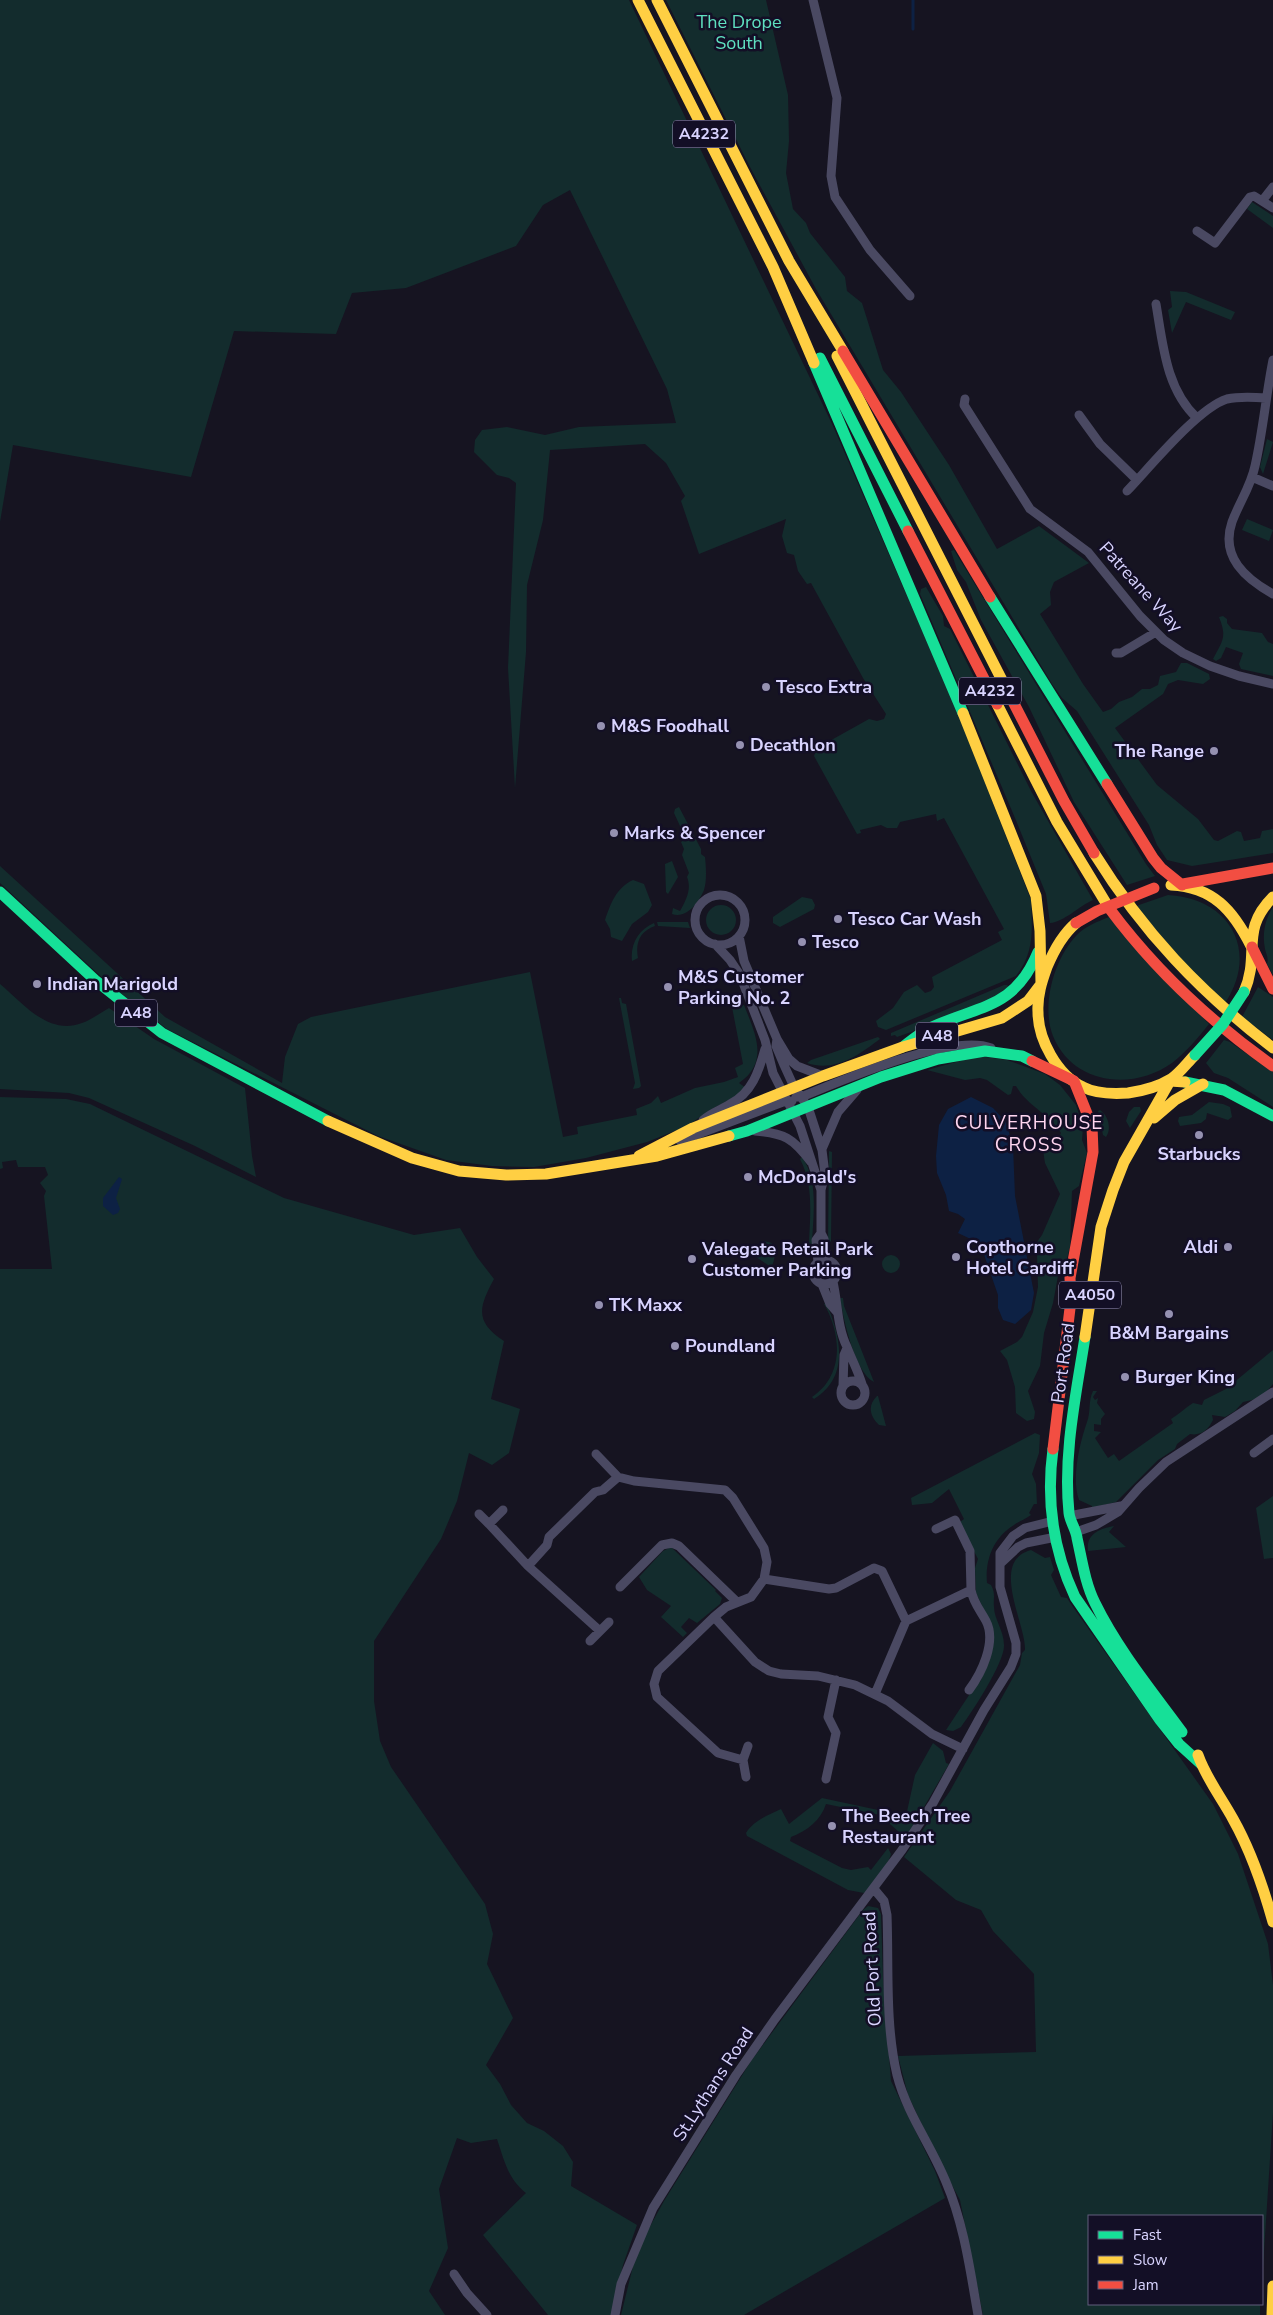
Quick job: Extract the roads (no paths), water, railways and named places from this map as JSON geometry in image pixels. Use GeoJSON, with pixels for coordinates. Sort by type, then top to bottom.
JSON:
{"type":"FeatureCollection","features":[{"type":"Feature","properties":{"kind":"main road","name":"A4232"},"geometry":{"type":"LineString","coordinates":[[638,0],[1052,813],[1092,882],[1115,916],[1169,980],[1216,1024],[1273,1066]]}},
{"type":"Feature","properties":{"kind":"main road","name":"A4232"},"geometry":{"type":"LineString","coordinates":[[657,0],[1037,749],[1097,861],[1134,915],[1181,969],[1232,1017],[1273,1048]]}},
{"type":"Feature","properties":{"kind":"main road"},"geometry":{"type":"LineString","coordinates":[[789,261],[959,547],[1149,853],[1161,868],[1182,885],[1219,900],[1234,916],[1273,989]]}},
{"type":"Feature","properties":{"kind":"main road"},"geometry":{"type":"LineString","coordinates":[[773,267],[986,766],[1036,896],[1041,942],[1041,984],[1038,1018],[1043,1038],[1052,1056],[1074,1081],[1103,1092],[1125,1093],[1146,1090],[1170,1081],[1196,1081],[1235,1093],[1273,1116]]}},
{"type":"Feature","properties":{"kind":"main road"},"geometry":{"type":"LineString","coordinates":[[1041,984],[1063,935],[1076,923],[1097,911],[1154,888],[1182,885],[1273,868]]}},
{"type":"Feature","properties":{"kind":"main road","name":"A48"},"geometry":{"type":"LineString","coordinates":[[0,892],[95,980],[162,1033],[342,1128],[393,1151],[434,1165],[459,1170],[506,1175],[562,1172],[636,1158],[657,1156],[747,1131],[862,1084],[907,1068],[938,1059],[984,1051],[1002,1052],[1029,1059],[1074,1081]]}},
{"type":"Feature","properties":{"kind":"main road"},"geometry":{"type":"LineString","coordinates":[[1170,1081],[1227,1017],[1244,992],[1249,978],[1256,914],[1273,897]]}},
{"type":"Feature","properties":{"kind":"main road"},"geometry":{"type":"LineString","coordinates":[[903,1047],[930,1028],[998,1002],[1012,994],[1022,984],[1031,970],[1041,942]]}},
{"type":"Feature","properties":{"kind":"main road","name":"A48"},"geometry":{"type":"LineString","coordinates":[[636,1158],[693,1128],[798,1092],[823,1076],[903,1047],[1002,1018],[1028,1001],[1041,984]]}},
{"type":"Feature","properties":{"kind":"main road","name":"Port Road"},"geometry":{"type":"LineString","coordinates":[[1074,1081],[1089,1115],[1094,1144],[1070,1278],[1070,1300],[1053,1452],[1051,1486],[1053,1521],[1062,1563],[1076,1598],[1162,1722],[1200,1764],[1234,1819],[1247,1846],[1273,1922]]}},
{"type":"Feature","properties":{"kind":"main road","name":"Port Road"},"geometry":{"type":"LineString","coordinates":[[1170,1081],[1147,1120],[1112,1190],[1097,1247],[1069,1440],[1067,1484],[1069,1516],[1076,1532],[1087,1586],[1100,1614],[1198,1754],[1200,1764]]}},
{"type":"Feature","properties":{"kind":"main road"},"geometry":{"type":"LineString","coordinates":[[1147,1120],[1158,1116],[1180,1096],[1196,1090],[1203,1084]]}},
{"type":"Feature","properties":{"kind":"main road"},"geometry":{"type":"LineString","coordinates":[[1053,1521],[1069,1516]]}},
{"type":"Feature","properties":{"kind":"main road"},"geometry":{"type":"LineString","coordinates":[[1056,1537],[1076,1532]]}},
{"type":"Feature","properties":{"kind":"main road"},"geometry":{"type":"LineString","coordinates":[[1272,2315],[1273,2286]]}},
{"type":"Feature","properties":{"kind":"street"},"geometry":{"type":"LineString","coordinates":[[813,0],[837,98],[831,176],[835,197],[870,250],[910,296]]}},
{"type":"Feature","properties":{"kind":"street"},"geometry":{"type":"LineString","coordinates":[[1262,201],[1273,187]]}},
{"type":"Feature","properties":{"kind":"street"},"geometry":{"type":"LineString","coordinates":[[1197,231],[1215,243],[1250,197],[1254,196],[1273,208]]}},
{"type":"Feature","properties":{"kind":"street"},"geometry":{"type":"LineString","coordinates":[[1156,304],[1165,356],[1173,385],[1197,418]]}},
{"type":"Feature","properties":{"kind":"street"},"geometry":{"type":"LineString","coordinates":[[1273,360],[1271,383],[1266,398],[1252,477],[1230,528],[1231,551],[1238,568],[1245,576],[1273,594]]}},
{"type":"Feature","properties":{"kind":"street"},"geometry":{"type":"LineString","coordinates":[[1127,491],[1197,418],[1215,405],[1226,400],[1250,396],[1266,398]]}},
{"type":"Feature","properties":{"kind":"street","name":"Patreane Way"},"geometry":{"type":"LineString","coordinates":[[965,399],[964,406],[1030,509],[1088,552],[1156,632],[1178,650],[1210,666],[1239,676],[1273,684]]}},
{"type":"Feature","properties":{"kind":"street"},"geometry":{"type":"LineString","coordinates":[[1079,415],[1100,444],[1137,480]]}},
{"type":"Feature","properties":{"kind":"street"},"geometry":{"type":"LineString","coordinates":[[1252,477],[1273,486]]}},
{"type":"Feature","properties":{"kind":"street"},"geometry":{"type":"LineString","coordinates":[[1116,653],[1121,654],[1156,632]]}},
{"type":"Feature","properties":{"kind":"street"},"geometry":{"type":"LineString","coordinates":[[714,896],[731,897],[743,909],[745,926],[739,936],[728,944],[714,944],[705,940],[700,934],[695,919],[701,904],[714,896]]}},
{"type":"Feature","properties":{"kind":"street"},"geometry":{"type":"LineString","coordinates":[[739,936],[742,954],[777,1039],[789,1059],[797,1066],[823,1076]]}},
{"type":"Feature","properties":{"kind":"street"},"geometry":{"type":"LineString","coordinates":[[714,944],[737,970],[766,1046],[770,1066],[794,1113],[821,1190]]}},
{"type":"Feature","properties":{"kind":"street"},"geometry":{"type":"LineString","coordinates":[[777,1039],[776,1046],[798,1092],[808,1107],[822,1150],[825,1174],[821,1190],[820,1232],[824,1239],[822,1261],[813,1268],[813,1276],[822,1284],[830,1304],[837,1312]]}},
{"type":"Feature","properties":{"kind":"street"},"geometry":{"type":"LineString","coordinates":[[798,1092],[934,1050],[973,1043],[983,1044],[1002,1052]]}},
{"type":"Feature","properties":{"kind":"street"},"geometry":{"type":"LineString","coordinates":[[693,1128],[711,1112],[730,1104],[745,1093],[754,1081],[766,1046]]}},
{"type":"Feature","properties":{"kind":"street"},"geometry":{"type":"LineString","coordinates":[[822,1150],[838,1112],[862,1084]]}},
{"type":"Feature","properties":{"kind":"street"},"geometry":{"type":"LineString","coordinates":[[656,1146],[674,1143],[706,1132],[784,1096],[808,1107]]}},
{"type":"Feature","properties":{"kind":"street"},"geometry":{"type":"LineString","coordinates":[[747,1131],[772,1132],[785,1136],[802,1150],[814,1166]]}},
{"type":"Feature","properties":{"kind":"street"},"geometry":{"type":"LineString","coordinates":[[822,1261],[837,1268],[836,1277],[833,1282],[838,1302],[837,1312],[847,1348],[852,1354],[865,1390],[864,1399],[854,1405],[846,1403],[842,1398],[844,1355],[847,1348]]}},
{"type":"Feature","properties":{"kind":"street"},"geometry":{"type":"LineString","coordinates":[[822,1284],[833,1282]]}},
{"type":"Feature","properties":{"kind":"street"},"geometry":{"type":"LineString","coordinates":[[843,1386],[850,1381],[858,1381],[862,1384]]}},
{"type":"Feature","properties":{"kind":"street"},"geometry":{"type":"LineString","coordinates":[[1076,1532],[1111,1517],[1166,1462],[1273,1392]]}},
{"type":"Feature","properties":{"kind":"street"},"geometry":{"type":"LineString","coordinates":[[1254,1453],[1273,1439]]}},
{"type":"Feature","properties":{"kind":"street"},"geometry":{"type":"LineString","coordinates":[[596,1454],[618,1476],[645,1483],[717,1489],[729,1493],[766,1554],[764,1579],[751,1597],[737,1602],[714,1617],[658,1672],[655,1678],[655,1692],[665,1706],[718,1753],[743,1760]]}},
{"type":"Feature","properties":{"kind":"street"},"geometry":{"type":"LineString","coordinates":[[528,1566],[547,1545],[549,1537],[595,1492],[603,1490],[618,1476]]}},
{"type":"Feature","properties":{"kind":"street"},"geometry":{"type":"LineString","coordinates":[[1069,1516],[1121,1506]]}},
{"type":"Feature","properties":{"kind":"street"},"geometry":{"type":"LineString","coordinates":[[489,1524],[503,1510]]}},
{"type":"Feature","properties":{"kind":"street"},"geometry":{"type":"LineString","coordinates":[[479,1514],[528,1566],[600,1631]]}},
{"type":"Feature","properties":{"kind":"street"},"geometry":{"type":"LineString","coordinates":[[936,1529],[954,1520],[970,1550],[971,1590],[976,1605],[987,1622],[990,1637],[980,1672],[968,1690]]}},
{"type":"Feature","properties":{"kind":"street","name":"Old Port Road"},"geometry":{"type":"LineString","coordinates":[[978,2315],[962,2228],[953,2198],[906,2105],[897,2075],[891,2022],[887,1915],[884,1901],[874,1889],[919,1825],[1011,1668],[1016,1654],[1014,1631],[1000,1587],[1000,1553],[1013,1536],[1025,1528],[1053,1521]]}},
{"type":"Feature","properties":{"kind":"street"},"geometry":{"type":"LineString","coordinates":[[1001,1563],[1018,1547],[1026,1543],[1056,1537]]}},
{"type":"Feature","properties":{"kind":"street"},"geometry":{"type":"LineString","coordinates":[[620,1587],[662,1545],[672,1543],[679,1546],[737,1602]]}},
{"type":"Feature","properties":{"kind":"street"},"geometry":{"type":"LineString","coordinates":[[764,1579],[829,1589],[836,1588],[874,1568],[879,1568],[906,1620]]}},
{"type":"Feature","properties":{"kind":"street"},"geometry":{"type":"LineString","coordinates":[[875,1694],[906,1620],[971,1590]]}},
{"type":"Feature","properties":{"kind":"street"},"geometry":{"type":"LineString","coordinates":[[714,1617],[739,1647],[755,1662],[769,1671],[836,1680],[855,1685],[875,1694],[932,1734],[963,1749]]}},
{"type":"Feature","properties":{"kind":"street"},"geometry":{"type":"LineString","coordinates":[[590,1642],[609,1622]]}},
{"type":"Feature","properties":{"kind":"street"},"geometry":{"type":"LineString","coordinates":[[826,1779],[836,1733],[828,1717],[836,1680]]}},
{"type":"Feature","properties":{"kind":"street"},"geometry":{"type":"LineString","coordinates":[[746,1777],[743,1760],[748,1746]]}},
{"type":"Feature","properties":{"kind":"street","name":"St.Lythans Road"},"geometry":{"type":"LineString","coordinates":[[616,2315],[621,2284],[653,2208],[759,2043],[801,1984],[874,1889]]}},
{"type":"Feature","properties":{"kind":"street"},"geometry":{"type":"LineString","coordinates":[[454,2274],[467,2293],[487,2315]]}},
{"type":"Feature","properties":{"kind":"water"},"geometry":{"type":"Polygon","coordinates":[[[971,1097],[993,1108],[1006,1122],[1013,1146],[1015,1196],[1034,1293],[1031,1310],[1015,1324],[1003,1320],[998,1308],[998,1295],[981,1246],[978,1247],[979,1243],[958,1233],[965,1219],[949,1211],[946,1195],[937,1173],[936,1156],[939,1125],[948,1109],[971,1097]]]}},
{"type":"Feature","properties":{"kind":"water"},"geometry":{"type":"Polygon","coordinates":[[[119,1177],[122,1179],[116,1198],[120,1209],[118,1213],[113,1215],[103,1206],[103,1198],[119,1177]]]}},
{"type":"Feature","properties":{"kind":"waterway"},"geometry":{"type":"LineString","coordinates":[[913,0],[913,29]]}},
{"type":"Feature","properties":{"kind":"place","name":"Tesco Extra"},"geometry":{"type":"Point","coordinates":[766,687]}},
{"type":"Feature","properties":{"kind":"place","name":"M&S Foodhall"},"geometry":{"type":"Point","coordinates":[601,726]}},
{"type":"Feature","properties":{"kind":"place","name":"Decathlon"},"geometry":{"type":"Point","coordinates":[740,745]}},
{"type":"Feature","properties":{"kind":"place","name":"The Range"},"geometry":{"type":"Point","coordinates":[1214,751]}},
{"type":"Feature","properties":{"kind":"place","name":"Marks & Spencer"},"geometry":{"type":"Point","coordinates":[614,833]}},
{"type":"Feature","properties":{"kind":"place","name":"Tesco Car Wash"},"geometry":{"type":"Point","coordinates":[838,919]}},
{"type":"Feature","properties":{"kind":"place","name":"Tesco"},"geometry":{"type":"Point","coordinates":[802,942]}},
{"type":"Feature","properties":{"kind":"place","name":"Indian Marigold"},"geometry":{"type":"Point","coordinates":[37,984]}},
{"type":"Feature","properties":{"kind":"place","name":"M&S Customer Parking No. 2"},"geometry":{"type":"Point","coordinates":[668,987]}},
{"type":"Feature","properties":{"kind":"place","name":"Starbucks"},"geometry":{"type":"Point","coordinates":[1199,1135]}},
{"type":"Feature","properties":{"kind":"place","name":"McDonald's"},"geometry":{"type":"Point","coordinates":[748,1177]}},
{"type":"Feature","properties":{"kind":"place","name":"Aldi"},"geometry":{"type":"Point","coordinates":[1228,1247]}},
{"type":"Feature","properties":{"kind":"place","name":"Copthorne Hotel Cardiff"},"geometry":{"type":"Point","coordinates":[956,1257]}},
{"type":"Feature","properties":{"kind":"place","name":"Valegate Retail Park Customer Parking"},"geometry":{"type":"Point","coordinates":[692,1259]}},
{"type":"Feature","properties":{"kind":"place","name":"TK Maxx"},"geometry":{"type":"Point","coordinates":[599,1305]}},
{"type":"Feature","properties":{"kind":"place","name":"B&M Bargains"},"geometry":{"type":"Point","coordinates":[1169,1314]}},
{"type":"Feature","properties":{"kind":"place","name":"Poundland"},"geometry":{"type":"Point","coordinates":[675,1346]}},
{"type":"Feature","properties":{"kind":"place","name":"Burger King"},"geometry":{"type":"Point","coordinates":[1125,1377]}},
{"type":"Feature","properties":{"kind":"place","name":"The Beech Tree Restaurant"},"geometry":{"type":"Point","coordinates":[832,1826]}},
{"type":"Feature","properties":{"kind":"district","name":"CULVERHOUSE CROSS"},"geometry":{"type":"Point","coordinates":[1029,1134]}},
{"type":"Feature","properties":{"kind":"park label","name":"The Drope South"},"geometry":{"type":"Point","coordinates":[739,32]}}]}
